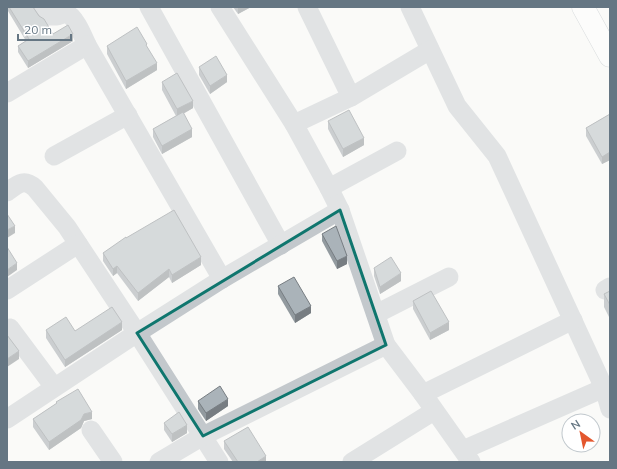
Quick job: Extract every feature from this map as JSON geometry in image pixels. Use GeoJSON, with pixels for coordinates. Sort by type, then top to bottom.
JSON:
{"type":"FeatureCollection","features":[{"type":"Feature","properties":{"kind":"main road"},"geometry":{"type":"LineString","coordinates":[[582,7],[610,56]]}},
{"type":"Feature","properties":{"kind":"street"},"geometry":{"type":"LineString","coordinates":[[42,7],[48,16],[57,16],[70,10],[73,18],[128,116],[222,279]]}},
{"type":"Feature","properties":{"kind":"street"},"geometry":{"type":"LineString","coordinates":[[149,7],[281,245]]}},
{"type":"Feature","properties":{"kind":"street"},"geometry":{"type":"LineString","coordinates":[[220,7],[294,124],[340,210],[386,345],[467,456],[604,388]]}},
{"type":"Feature","properties":{"kind":"street"},"geometry":{"type":"LineString","coordinates":[[307,7],[351,97]]}},
{"type":"Feature","properties":{"kind":"street"},"geometry":{"type":"LineString","coordinates":[[410,7],[457,106],[497,156],[604,388],[610,409]]}},
{"type":"Feature","properties":{"kind":"street"},"geometry":{"type":"LineString","coordinates":[[7,93],[88,45]]}},
{"type":"Feature","properties":{"kind":"street"},"geometry":{"type":"LineString","coordinates":[[294,124],[351,97],[430,50]]}},
{"type":"Feature","properties":{"kind":"street"},"geometry":{"type":"LineString","coordinates":[[54,156],[128,116]]}},
{"type":"Feature","properties":{"kind":"street"},"geometry":{"type":"LineString","coordinates":[[329,188],[397,150]]}},
{"type":"Feature","properties":{"kind":"street"},"geometry":{"type":"LineString","coordinates":[[7,192],[19,184],[26,182],[30,184],[67,227],[137,332],[219,462]]}},
{"type":"Feature","properties":{"kind":"street"},"geometry":{"type":"LineString","coordinates":[[7,419],[137,332],[222,279],[340,210]]}},
{"type":"Feature","properties":{"kind":"street"},"geometry":{"type":"LineString","coordinates":[[7,290],[78,244]]}},
{"type":"Feature","properties":{"kind":"street"},"geometry":{"type":"LineString","coordinates":[[376,314],[449,276]]}},
{"type":"Feature","properties":{"kind":"street"},"geometry":{"type":"LineString","coordinates":[[423,394],[572,320]]}},
{"type":"Feature","properties":{"kind":"street"},"geometry":{"type":"LineString","coordinates":[[10,328],[54,387]]}},
{"type":"Feature","properties":{"kind":"street"},"geometry":{"type":"LineString","coordinates":[[160,462],[203,436],[386,345]]}},
{"type":"Feature","properties":{"kind":"street"},"geometry":{"type":"LineString","coordinates":[[352,462],[434,411]]}},
{"type":"Feature","properties":{"kind":"street"},"geometry":{"type":"LineString","coordinates":[[91,430],[113,462]]}},
{"type":"Feature","properties":{"kind":"highlighted area"},"geometry":{"type":"Polygon","coordinates":[[[340,210],[386,345],[203,436],[137,333],[340,210]]]}},
{"type":"Feature","properties":{"kind":"building"},"geometry":{"type":"Polygon","coordinates":[[[9,7],[33,7],[39,16],[44,19],[53,34],[68,25],[73,34],[28,61],[18,46],[29,39],[9,7]]]}},
{"type":"Feature","properties":{"kind":"building"},"geometry":{"type":"Polygon","coordinates":[[[137,27],[157,63],[126,81],[107,46],[137,27]]]}},
{"type":"Feature","properties":{"kind":"building"},"geometry":{"type":"Polygon","coordinates":[[[216,56],[227,75],[210,86],[199,67],[216,56]]]}},
{"type":"Feature","properties":{"kind":"building"},"geometry":{"type":"Polygon","coordinates":[[[177,73],[193,101],[177,109],[162,82],[177,73]]]}},
{"type":"Feature","properties":{"kind":"building"},"geometry":{"type":"Polygon","coordinates":[[[349,110],[364,138],[343,149],[328,121],[349,110]]]}},
{"type":"Feature","properties":{"kind":"building"},"geometry":{"type":"Polygon","coordinates":[[[183,112],[192,129],[162,146],[153,129],[183,112]]]}},
{"type":"Feature","properties":{"kind":"building"},"geometry":{"type":"Polygon","coordinates":[[[610,114],[610,152],[602,157],[586,128],[610,114]]]}},
{"type":"Feature","properties":{"kind":"building"},"geometry":{"type":"Polygon","coordinates":[[[174,210],[201,257],[172,275],[169,269],[138,293],[117,266],[113,269],[103,253],[126,237],[174,210]]]}},
{"type":"Feature","properties":{"kind":"building"},"geometry":{"type":"Polygon","coordinates":[[[7,214],[15,226],[7,230],[7,214]]]}},
{"type":"Feature","properties":{"kind":"building"},"geometry":{"type":"Polygon","coordinates":[[[336,226],[347,256],[337,261],[322,234],[336,226]]]}},
{"type":"Feature","properties":{"kind":"building"},"geometry":{"type":"Polygon","coordinates":[[[7,247],[17,263],[7,270],[7,247]]]}},
{"type":"Feature","properties":{"kind":"building"},"geometry":{"type":"Polygon","coordinates":[[[391,257],[401,273],[380,287],[374,268],[391,257]]]}},
{"type":"Feature","properties":{"kind":"building"},"geometry":{"type":"Polygon","coordinates":[[[294,277],[311,306],[295,315],[278,286],[294,277]]]}},
{"type":"Feature","properties":{"kind":"building"},"geometry":{"type":"Polygon","coordinates":[[[431,291],[449,322],[430,333],[413,301],[431,291]]]}},
{"type":"Feature","properties":{"kind":"building"},"geometry":{"type":"Polygon","coordinates":[[[610,291],[610,305],[604,294],[610,291]]]}},
{"type":"Feature","properties":{"kind":"building"},"geometry":{"type":"Polygon","coordinates":[[[112,307],[122,322],[65,360],[46,330],[66,317],[75,331],[112,307]]]}},
{"type":"Feature","properties":{"kind":"building"},"geometry":{"type":"Polygon","coordinates":[[[7,335],[19,351],[7,359],[7,335]]]}},
{"type":"Feature","properties":{"kind":"building"},"geometry":{"type":"Polygon","coordinates":[[[220,386],[228,399],[206,413],[198,401],[220,386]]]}},
{"type":"Feature","properties":{"kind":"building"},"geometry":{"type":"Polygon","coordinates":[[[78,389],[92,412],[84,414],[81,420],[49,442],[33,419],[57,403],[56,402],[78,389]]]}},
{"type":"Feature","properties":{"kind":"building"},"geometry":{"type":"Polygon","coordinates":[[[179,412],[187,425],[172,434],[164,423],[179,412]]]}},
{"type":"Feature","properties":{"kind":"building"},"geometry":{"type":"Polygon","coordinates":[[[248,427],[266,456],[257,462],[238,462],[224,441],[248,427]]]}}]}
